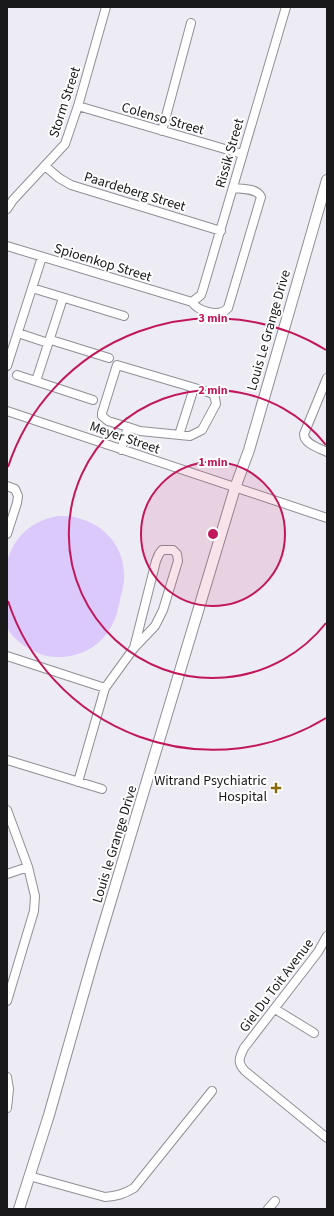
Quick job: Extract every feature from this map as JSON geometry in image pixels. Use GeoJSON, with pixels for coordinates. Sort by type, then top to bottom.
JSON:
{"type":"FeatureCollection","features":[{"type":"Feature","properties":{"kind":"main road","name":"Louis Le Grange Drive"},"geometry":{"type":"LineString","coordinates":[[235,488],[248,450],[327,180]]}},
{"type":"Feature","properties":{"kind":"main road","name":"Louis le Grange Drive"},"geometry":{"type":"LineString","coordinates":[[19,1209],[49,1114],[93,960],[235,488]]}},
{"type":"Feature","properties":{"kind":"street","name":"Storm Street"},"geometry":{"type":"LineString","coordinates":[[7,209],[13,200],[65,144],[78,106],[106,7]]}},
{"type":"Feature","properties":{"kind":"street","name":"Rissik Street"},"geometry":{"type":"LineString","coordinates":[[192,302],[201,295],[286,7]]}},
{"type":"Feature","properties":{"kind":"street"},"geometry":{"type":"LineString","coordinates":[[162,131],[191,23]]}},
{"type":"Feature","properties":{"kind":"street","name":"Colenso Street"},"geometry":{"type":"LineString","coordinates":[[78,106],[242,154]]}},
{"type":"Feature","properties":{"kind":"street","name":"Paardeberg Street"},"geometry":{"type":"LineString","coordinates":[[45,166],[59,178],[71,185],[221,231]]}},
{"type":"Feature","properties":{"kind":"street","name":"Spioenkop Street"},"geometry":{"type":"LineString","coordinates":[[7,246],[192,302],[198,308],[216,313],[223,312],[228,308],[261,197],[258,192],[233,188]]}},
{"type":"Feature","properties":{"kind":"street"},"geometry":{"type":"LineString","coordinates":[[7,366],[42,257]]}},
{"type":"Feature","properties":{"kind":"street"},"geometry":{"type":"LineString","coordinates":[[32,288],[124,316]]}},
{"type":"Feature","properties":{"kind":"street"},"geometry":{"type":"LineString","coordinates":[[36,381],[63,298]]}},
{"type":"Feature","properties":{"kind":"street"},"geometry":{"type":"LineString","coordinates":[[18,333],[109,358]]}},
{"type":"Feature","properties":{"kind":"street"},"geometry":{"type":"LineString","coordinates":[[117,365],[213,394],[215,398],[216,404],[202,430],[190,436],[140,431],[128,427],[108,421],[102,416],[117,365]]}},
{"type":"Feature","properties":{"kind":"street"},"geometry":{"type":"LineString","coordinates":[[17,375],[93,400]]}},
{"type":"Feature","properties":{"kind":"street"},"geometry":{"type":"LineString","coordinates":[[327,378],[304,434],[304,438],[310,444],[327,452]]}},
{"type":"Feature","properties":{"kind":"street"},"geometry":{"type":"LineString","coordinates":[[179,435],[194,388]]}},
{"type":"Feature","properties":{"kind":"street","name":"Meyer Street"},"geometry":{"type":"LineString","coordinates":[[7,411],[327,518]]}},
{"type":"Feature","properties":{"kind":"street"},"geometry":{"type":"LineString","coordinates":[[121,450],[128,427]]}},
{"type":"Feature","properties":{"kind":"street"},"geometry":{"type":"LineString","coordinates":[[7,486],[15,489],[18,496],[7,534]]}},
{"type":"Feature","properties":{"kind":"street"},"geometry":{"type":"LineString","coordinates":[[78,782],[105,688],[134,648],[155,626],[163,610],[178,561],[177,554],[173,550],[162,550],[157,558],[134,648]]}},
{"type":"Feature","properties":{"kind":"street"},"geometry":{"type":"LineString","coordinates":[[7,656],[105,688]]}},
{"type":"Feature","properties":{"kind":"street"},"geometry":{"type":"LineString","coordinates":[[7,760],[102,789]]}},
{"type":"Feature","properties":{"kind":"street"},"geometry":{"type":"LineString","coordinates":[[7,810],[28,867],[35,896],[34,911],[7,1001]]}},
{"type":"Feature","properties":{"kind":"street"},"geometry":{"type":"LineString","coordinates":[[7,874],[28,867]]}},
{"type":"Feature","properties":{"kind":"street","name":"Giel Du Toit Avenue"},"geometry":{"type":"LineString","coordinates":[[327,936],[318,952],[244,1048],[239,1061],[242,1068],[327,1138]]}},
{"type":"Feature","properties":{"kind":"street"},"geometry":{"type":"LineString","coordinates":[[275,1009],[314,1033]]}},
{"type":"Feature","properties":{"kind":"street"},"geometry":{"type":"LineString","coordinates":[[7,1077],[9,1088],[7,1108]]}},
{"type":"Feature","properties":{"kind":"street"},"geometry":{"type":"LineString","coordinates":[[29,1176],[105,1197],[125,1194],[134,1188],[212,1091]]}},
{"type":"Feature","properties":{"kind":"street"},"geometry":{"type":"LineString","coordinates":[[268,1209],[275,1201]]}},
{"type":"Feature","properties":{"kind":"shaded area"},"geometry":{"type":"Polygon","coordinates":[[[58,516],[71,516],[83,519],[94,524],[112,539],[122,560],[124,576],[116,618],[108,632],[94,646],[86,651],[57,657],[47,656],[30,649],[18,641],[9,631],[7,626],[7,562],[14,544],[26,531],[40,521],[58,516]]]}},
{"type":"Feature","properties":{"kind":"place","name":"Witrand Psychiatric Hospital"},"geometry":{"type":"Point","coordinates":[276,788]}}]}
